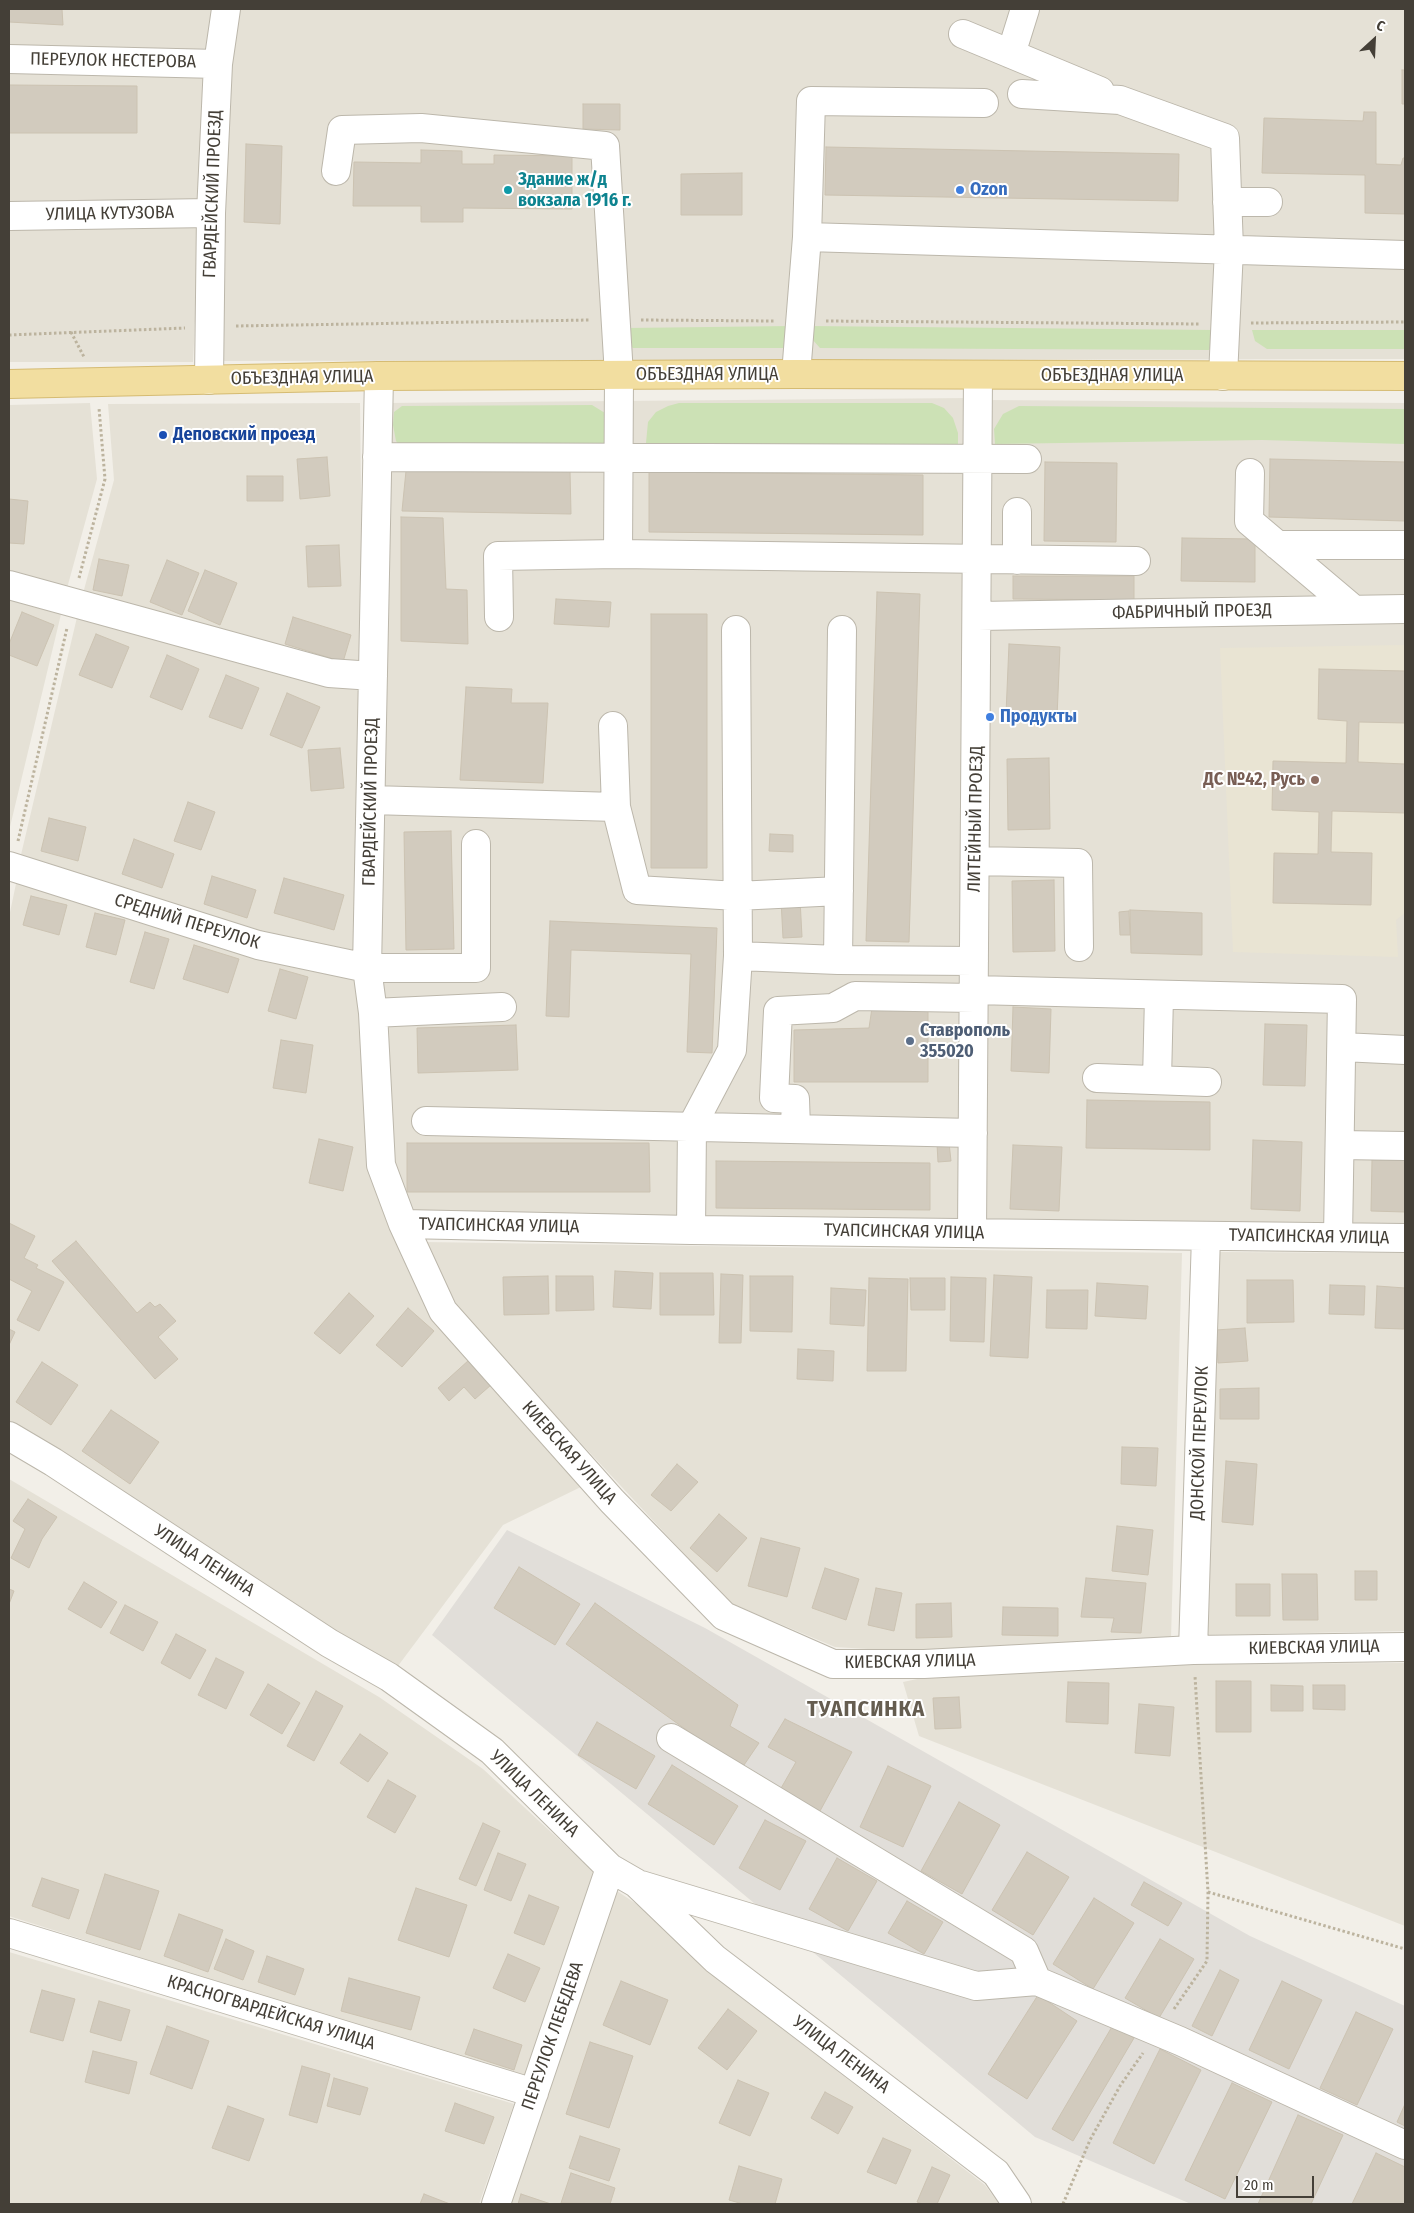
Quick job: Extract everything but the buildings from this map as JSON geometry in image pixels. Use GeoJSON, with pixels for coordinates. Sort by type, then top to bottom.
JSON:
{"type":"FeatureCollection","features":[{"type":"Feature","properties":{"kind":"main road","name":"ОБЪЕЗДНАЯ УЛИЦА"},"geometry":{"type":"LineString","coordinates":[[9,384],[379,376],[796,374],[1405,376]]}},
{"type":"Feature","properties":{"kind":"street","name":"ГВАРДЕЙСКИЙ ПРОЕЗД"},"geometry":{"type":"LineString","coordinates":[[209,380],[211,213],[218,64],[226,9]]}},
{"type":"Feature","properties":{"kind":"street"},"geometry":{"type":"LineString","coordinates":[[1011,54],[1025,9]]}},
{"type":"Feature","properties":{"kind":"street"},"geometry":{"type":"LineString","coordinates":[[963,34],[1120,100],[1225,138],[1230,249],[1223,376]]}},
{"type":"Feature","properties":{"kind":"street","name":"ПЕРЕУЛОК НЕСТЕРОВА"},"geometry":{"type":"LineString","coordinates":[[9,59],[218,64]]}},
{"type":"Feature","properties":{"kind":"street"},"geometry":{"type":"LineString","coordinates":[[1022,94],[1120,100]]}},
{"type":"Feature","properties":{"kind":"street"},"geometry":{"type":"LineString","coordinates":[[796,374],[807,237],[811,101],[984,103]]}},
{"type":"Feature","properties":{"kind":"street"},"geometry":{"type":"LineString","coordinates":[[336,171],[342,130],[422,128],[605,146],[620,375],[618,554]]}},
{"type":"Feature","properties":{"kind":"street"},"geometry":{"type":"LineString","coordinates":[[1227,202],[1268,202]]}},
{"type":"Feature","properties":{"kind":"street","name":"УЛИЦА КУТУЗОВА"},"geometry":{"type":"LineString","coordinates":[[9,216],[211,213]]}},
{"type":"Feature","properties":{"kind":"street"},"geometry":{"type":"LineString","coordinates":[[807,237],[1405,255]]}},
{"type":"Feature","properties":{"kind":"street","name":"ЛИТЕЙНЫЙ ПРОЕЗД"},"geometry":{"type":"LineString","coordinates":[[972,1233],[978,616],[978,375]]}},
{"type":"Feature","properties":{"kind":"street","name":"ГВАРДЕЙСКИЙ ПРОЕЗД"},"geometry":{"type":"LineString","coordinates":[[379,376],[372,800],[367,968],[373,1013],[381,1165],[403,1224]]}},
{"type":"Feature","properties":{"kind":"street"},"geometry":{"type":"LineString","coordinates":[[377,457],[1027,459]]}},
{"type":"Feature","properties":{"kind":"street"},"geometry":{"type":"LineString","coordinates":[[1250,473],[1249,521],[1352,608]]}},
{"type":"Feature","properties":{"kind":"street"},"geometry":{"type":"LineString","coordinates":[[1017,512],[1017,560]]}},
{"type":"Feature","properties":{"kind":"street"},"geometry":{"type":"LineString","coordinates":[[1277,545],[1405,545]]}},
{"type":"Feature","properties":{"kind":"street"},"geometry":{"type":"LineString","coordinates":[[499,618],[498,556],[618,554],[1136,561]]}},
{"type":"Feature","properties":{"kind":"street"},"geometry":{"type":"LineString","coordinates":[[9,585],[329,673],[373,676]]}},
{"type":"Feature","properties":{"kind":"street","name":"ФАБРИЧНЫЙ ПРОЕЗД"},"geometry":{"type":"LineString","coordinates":[[978,616],[1352,608],[1405,609]]}},
{"type":"Feature","properties":{"kind":"street"},"geometry":{"type":"LineString","coordinates":[[691,1230],[692,1126],[732,1050],[738,956],[736,630]]}},
{"type":"Feature","properties":{"kind":"street"},"geometry":{"type":"LineString","coordinates":[[838,960],[842,630]]}},
{"type":"Feature","properties":{"kind":"street"},"geometry":{"type":"LineString","coordinates":[[613,726],[616,807],[637,890],[737,896],[839,891]]}},
{"type":"Feature","properties":{"kind":"street"},"geometry":{"type":"LineString","coordinates":[[372,800],[616,807]]}},
{"type":"Feature","properties":{"kind":"street","name":"СРЕДНИЙ ПЕРЕУЛОК"},"geometry":{"type":"LineString","coordinates":[[9,866],[258,945],[367,968],[476,968],[476,844]]}},
{"type":"Feature","properties":{"kind":"street"},"geometry":{"type":"LineString","coordinates":[[975,861],[1078,863],[1079,947]]}},
{"type":"Feature","properties":{"kind":"street"},"geometry":{"type":"LineString","coordinates":[[738,956],[838,960],[974,961]]}},
{"type":"Feature","properties":{"kind":"street"},"geometry":{"type":"LineString","coordinates":[[796,1128],[795,1098],[774,1098],[778,1011],[833,1008],[855,996],[974,994],[1342,1000],[1338,1237]]}},
{"type":"Feature","properties":{"kind":"street"},"geometry":{"type":"LineString","coordinates":[[1157,1080],[1159,996]]}},
{"type":"Feature","properties":{"kind":"street"},"geometry":{"type":"LineString","coordinates":[[373,1013],[502,1007]]}},
{"type":"Feature","properties":{"kind":"street"},"geometry":{"type":"LineString","coordinates":[[1342,1047],[1405,1050]]}},
{"type":"Feature","properties":{"kind":"street"},"geometry":{"type":"LineString","coordinates":[[1097,1078],[1207,1082]]}},
{"type":"Feature","properties":{"kind":"street"},"geometry":{"type":"LineString","coordinates":[[426,1121],[973,1133]]}},
{"type":"Feature","properties":{"kind":"street"},"geometry":{"type":"LineString","coordinates":[[1340,1145],[1405,1146]]}},
{"type":"Feature","properties":{"kind":"street","name":"ТУАПСИНСКАЯ УЛИЦА"},"geometry":{"type":"LineString","coordinates":[[403,1224],[691,1230],[1405,1238]]}},
{"type":"Feature","properties":{"kind":"street","name":"КИЕВСКАЯ УЛИЦА"},"geometry":{"type":"LineString","coordinates":[[403,1224],[443,1310],[612,1501],[724,1616],[833,1664],[924,1664],[1193,1650],[1405,1647]]}},
{"type":"Feature","properties":{"kind":"street","name":"ДОНСКОЙ ПЕРЕУЛОК"},"geometry":{"type":"LineString","coordinates":[[1193,1650],[1206,1236]]}},
{"type":"Feature","properties":{"kind":"street","name":"УЛИЦА ЛЕНИНА"},"geometry":{"type":"LineString","coordinates":[[9,1436],[61,1467],[329,1643],[389,1677],[492,1752],[610,1868],[636,1883],[715,1959],[996,2173],[1017,2204]]}},
{"type":"Feature","properties":{"kind":"street"},"geometry":{"type":"LineString","coordinates":[[670,1738],[1024,1951],[1037,1981]]}},
{"type":"Feature","properties":{"kind":"street","name":"ПЕРЕУЛОК ЛЕБЕДЕВА"},"geometry":{"type":"LineString","coordinates":[[496,2204],[610,1868]]}},
{"type":"Feature","properties":{"kind":"street"},"geometry":{"type":"LineString","coordinates":[[636,1883],[976,1986],[1037,1981],[1180,2041],[1405,2146]]}},
{"type":"Feature","properties":{"kind":"street","name":"КРАСНОГВАРДЕЙСКАЯ УЛИЦА"},"geometry":{"type":"LineString","coordinates":[[9,1933],[534,2093]]}},
{"type":"Feature","properties":{"kind":"path"},"geometry":{"type":"LineString","coordinates":[[9,335],[210,326],[617,320],[1225,324],[1405,322]]}},
{"type":"Feature","properties":{"kind":"path"},"geometry":{"type":"LineString","coordinates":[[1193,1650],[1208,1892],[1207,1961]]}},
{"type":"Feature","properties":{"kind":"path"},"geometry":{"type":"LineString","coordinates":[[1208,1892],[1405,1949]]}},
{"type":"Feature","properties":{"kind":"path"},"geometry":{"type":"LineString","coordinates":[[1063,2204],[1090,2140],[1120,2086]]}},
{"type":"Feature","properties":{"kind":"shaded area"},"geometry":{"type":"Polygon","coordinates":[[[9,9],[215,9],[208,54],[193,362],[9,362],[9,9]]]}},
{"type":"Feature","properties":{"kind":"shaded area"},"geometry":{"type":"Polygon","coordinates":[[[236,9],[1405,9],[1405,359],[219,361],[229,60],[236,9]]]}},
{"type":"Feature","properties":{"kind":"shaded area"},"geometry":{"type":"Polygon","coordinates":[[[969,398],[961,1222],[408,1216],[389,1162],[380,1005],[386,403],[969,398]]]}},
{"type":"Feature","properties":{"kind":"shaded area"},"geometry":{"type":"Polygon","coordinates":[[[986,400],[1405,403],[1405,597],[988,608],[986,400]]]}},
{"type":"Feature","properties":{"kind":"shaded area"},"geometry":{"type":"Polygon","coordinates":[[[90,403],[97,479],[66,592],[9,576],[9,405],[90,403]]]}},
{"type":"Feature","properties":{"kind":"shaded area"},"geometry":{"type":"Polygon","coordinates":[[[360,403],[363,667],[82,597],[114,480],[108,404],[360,403]]]}},
{"type":"Feature","properties":{"kind":"shaded area"},"geometry":{"type":"Polygon","coordinates":[[[9,596],[62,610],[9,831],[9,596]]]}},
{"type":"Feature","properties":{"kind":"shaded area"},"geometry":{"type":"Polygon","coordinates":[[[78,613],[363,687],[356,955],[257,935],[20,859],[78,613]]]}},
{"type":"Feature","properties":{"kind":"shaded area"},"geometry":{"type":"Polygon","coordinates":[[[1405,618],[1405,1225],[983,1222],[990,627],[1405,618]]]}},
{"type":"Feature","properties":{"kind":"shaded area","name":"ДС №42, Русь"},"geometry":{"type":"Polygon","coordinates":[[[1405,645],[1405,913],[1396,920],[1398,957],[1233,952],[1220,648],[1405,645]]]}},
{"type":"Feature","properties":{"kind":"shaded area"},"geometry":{"type":"Polygon","coordinates":[[[17,879],[358,974],[368,1169],[434,1318],[587,1484],[503,1525],[395,1670],[9,1422],[9,917],[17,879]]]}},
{"type":"Feature","properties":{"kind":"shaded area"},"geometry":{"type":"Polygon","coordinates":[[[424,1242],[1182,1253],[1171,1638],[917,1652],[835,1647],[730,1603],[453,1306],[424,1242]]]}},
{"type":"Feature","properties":{"kind":"shaded area"},"geometry":{"type":"Polygon","coordinates":[[[1215,1252],[1405,1253],[1405,1631],[1207,1635],[1215,1252]]]}},
{"type":"Feature","properties":{"kind":"shaded area"},"geometry":{"type":"Polygon","coordinates":[[[9,1479],[379,1697],[483,1769],[594,1872],[526,2080],[9,1916],[9,1479]]]}},
{"type":"Feature","properties":{"kind":"shaded area"},"geometry":{"type":"Polygon","coordinates":[[[507,1530],[705,1628],[1250,1936],[1405,2006],[1405,2204],[1191,2204],[1035,2137],[432,1635],[507,1530]]]}},
{"type":"Feature","properties":{"kind":"shaded area"},"geometry":{"type":"Polygon","coordinates":[[[1405,1663],[1405,1926],[919,1736],[903,1682],[922,1678],[1198,1664],[1405,1663]]]}},
{"type":"Feature","properties":{"kind":"shaded area"},"geometry":{"type":"Polygon","coordinates":[[[617,1891],[644,1909],[706,1970],[985,2185],[999,2204],[510,2204],[617,1891]]]}},
{"type":"Feature","properties":{"kind":"shaded area"},"geometry":{"type":"Polygon","coordinates":[[[9,1952],[514,2104],[479,2204],[9,2204],[9,1952]]]}},
{"type":"Feature","properties":{"kind":"green space"},"geometry":{"type":"Polygon","coordinates":[[[791,326],[790,342],[784,348],[633,348],[628,344],[627,328],[791,326]]]}},
{"type":"Feature","properties":{"kind":"green space"},"geometry":{"type":"Polygon","coordinates":[[[809,326],[1214,330],[1214,340],[1209,350],[820,348],[812,339],[809,326]]]}},
{"type":"Feature","properties":{"kind":"green space"},"geometry":{"type":"Polygon","coordinates":[[[1252,330],[1405,330],[1405,349],[1267,349],[1255,341],[1252,330]]]}},
{"type":"Feature","properties":{"kind":"green space"},"geometry":{"type":"Polygon","coordinates":[[[679,403],[932,403],[944,408],[953,418],[958,433],[958,446],[650,448],[646,443],[648,422],[656,412],[679,403]]]}},
{"type":"Feature","properties":{"kind":"green space"},"geometry":{"type":"Polygon","coordinates":[[[592,405],[605,413],[605,447],[400,446],[396,441],[393,425],[394,412],[402,406],[592,405]]]}},
{"type":"Feature","properties":{"kind":"green space"},"geometry":{"type":"Polygon","coordinates":[[[1019,406],[1405,409],[1405,444],[1262,440],[995,444],[994,429],[1003,414],[1019,406]]]}},
{"type":"Feature","properties":{"kind":"place","name":"Здание ж/д вокзала 1916 г."},"geometry":{"type":"Point","coordinates":[508,190]}},
{"type":"Feature","properties":{"kind":"place","name":"Ozon"},"geometry":{"type":"Point","coordinates":[960,190]}},
{"type":"Feature","properties":{"kind":"place","name":"Деповский проезд"},"geometry":{"type":"Point","coordinates":[163,435]}},
{"type":"Feature","properties":{"kind":"place","name":"Продукты"},"geometry":{"type":"Point","coordinates":[990,717]}},
{"type":"Feature","properties":{"kind":"place","name":"ДС №42, Русь"},"geometry":{"type":"Point","coordinates":[1315,780]}},
{"type":"Feature","properties":{"kind":"place","name":"Ставрополь 355020"},"geometry":{"type":"Point","coordinates":[910,1041]}},
{"type":"Feature","properties":{"kind":"district","name":"ТУАПСИНКА"},"geometry":{"type":"Point","coordinates":[866,1710]}}]}
